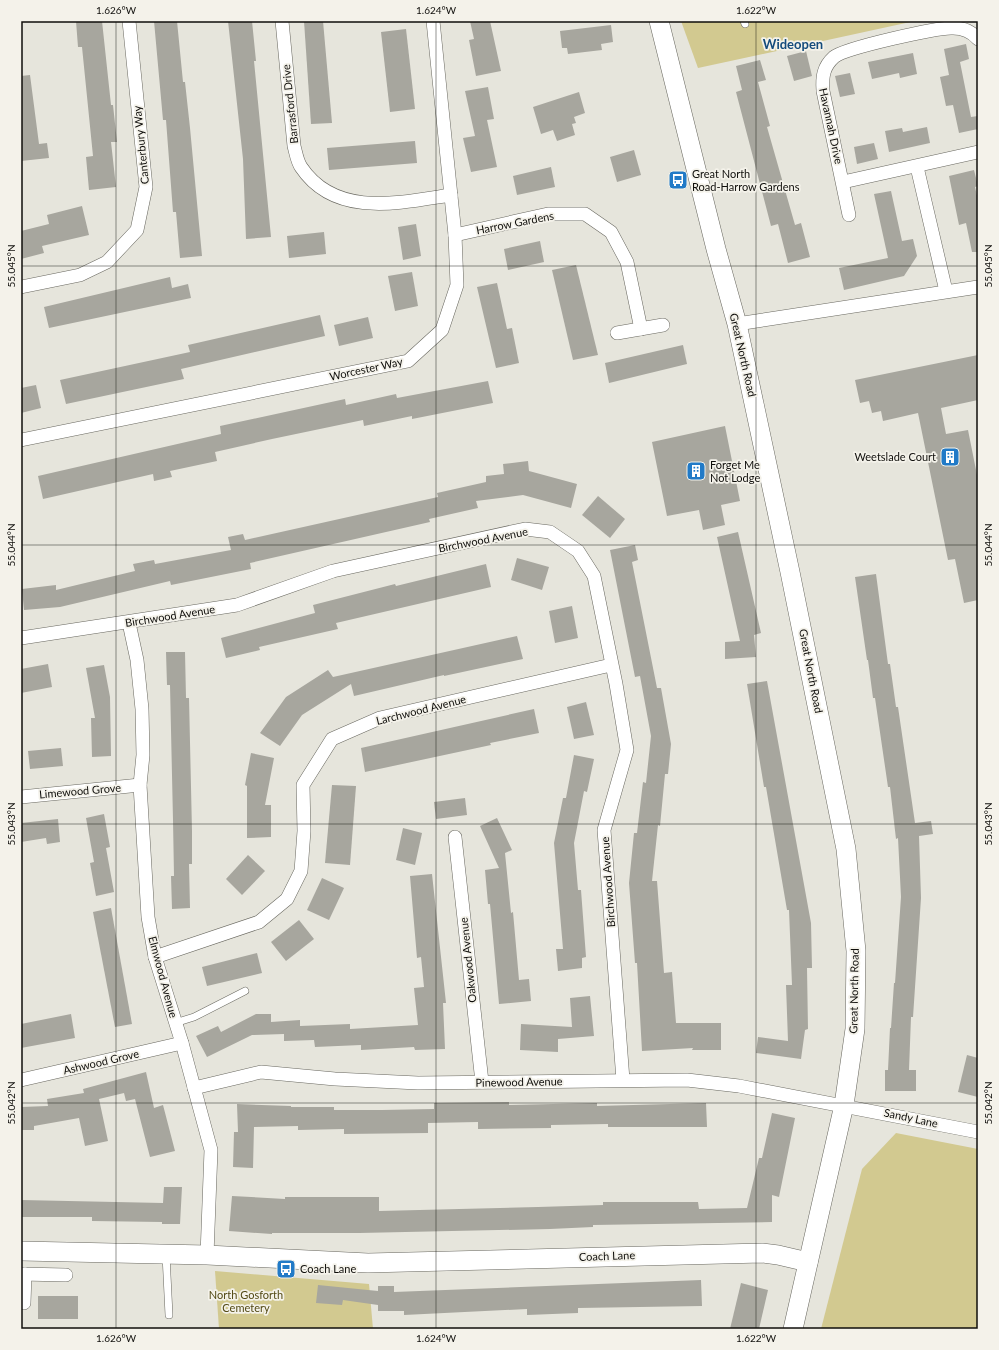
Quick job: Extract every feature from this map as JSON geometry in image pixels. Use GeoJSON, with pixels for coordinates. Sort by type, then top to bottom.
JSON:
{"type":"FeatureCollection","features":[{"type":"Feature","properties":{"kind":"main road","name":"Great North Road"},"geometry":{"type":"LineString","coordinates":[[659,21],[716,249],[737,324],[808,655],[846,849],[856,951],[855,1030],[844,1105],[793,1329]]}},
{"type":"Feature","properties":{"kind":"main road","name":"Coach Lane"},"geometry":{"type":"LineString","coordinates":[[21,1251],[207,1255],[368,1263],[762,1253],[808,1262]]}},
{"type":"Feature","properties":{"kind":"street","name":"Canterbury Way"},"geometry":{"type":"LineString","coordinates":[[21,286],[80,275],[107,262],[137,230],[146,187],[129,21]]}},
{"type":"Feature","properties":{"kind":"street","name":"Barrasford Drive"},"geometry":{"type":"LineString","coordinates":[[282,21],[294,146],[300,166],[318,186],[350,202],[364,203],[390,204],[451,195]]}},
{"type":"Feature","properties":{"kind":"street","name":"Worcester Way"},"geometry":{"type":"LineString","coordinates":[[21,440],[408,361],[442,330],[457,285],[455,236],[433,21]]}},
{"type":"Feature","properties":{"kind":"street","name":"Havannah Drive"},"geometry":{"type":"LineString","coordinates":[[849,215],[823,91],[824,71],[828,64],[835,57],[852,49],[942,28],[961,28],[978,39]]}},
{"type":"Feature","properties":{"kind":"street"},"geometry":{"type":"LineString","coordinates":[[843,182],[917,167],[978,152]]}},
{"type":"Feature","properties":{"kind":"street"},"geometry":{"type":"LineString","coordinates":[[917,167],[946,291]]}},
{"type":"Feature","properties":{"kind":"street","name":"Harrow Gardens"},"geometry":{"type":"LineString","coordinates":[[455,236],[548,214],[585,214],[611,232],[627,262],[641,329]]}},
{"type":"Feature","properties":{"kind":"street"},"geometry":{"type":"LineString","coordinates":[[737,324],[978,287]]}},
{"type":"Feature","properties":{"kind":"street"},"geometry":{"type":"LineString","coordinates":[[617,333],[663,325]]}},
{"type":"Feature","properties":{"kind":"street","name":"Birchwood Avenue"},"geometry":{"type":"LineString","coordinates":[[21,638],[129,623],[237,605],[333,571],[526,529],[550,532],[578,551],[594,576],[627,750],[604,830],[623,1080]]}},
{"type":"Feature","properties":{"kind":"street","name":"Elmwood Avenue"},"geometry":{"type":"LineString","coordinates":[[129,623],[137,660],[142,709],[143,755],[140,786],[148,917],[155,957],[182,1043],[211,1150],[207,1255]]}},
{"type":"Feature","properties":{"kind":"street","name":"Larchwood Avenue"},"geometry":{"type":"LineString","coordinates":[[155,957],[260,922],[287,899],[301,871],[304,832],[303,785],[332,739],[380,718],[611,665]]}},
{"type":"Feature","properties":{"kind":"street","name":"Limewood Grove"},"geometry":{"type":"LineString","coordinates":[[21,797],[140,786]]}},
{"type":"Feature","properties":{"kind":"street","name":"Oakwood Avenue"},"geometry":{"type":"LineString","coordinates":[[454,837],[482,1082]]}},
{"type":"Feature","properties":{"kind":"street","name":"Ashwood Grove"},"geometry":{"type":"LineString","coordinates":[[21,1080],[182,1043]]}},
{"type":"Feature","properties":{"kind":"street","name":"Pinewood Avenue"},"geometry":{"type":"LineString","coordinates":[[194,1088],[261,1072],[335,1079],[403,1083],[687,1080],[739,1086],[844,1105]]}},
{"type":"Feature","properties":{"kind":"street","name":"Sandy Lane"},"geometry":{"type":"LineString","coordinates":[[844,1105],[978,1132]]}},
{"type":"Feature","properties":{"kind":"street"},"geometry":{"type":"LineString","coordinates":[[24,1303],[23,1274],[66,1275]]}},
{"type":"Feature","properties":{"kind":"lane"},"geometry":{"type":"LineString","coordinates":[[175,1023],[194,1017],[245,991]]}},
{"type":"Feature","properties":{"kind":"lane"},"geometry":{"type":"LineString","coordinates":[[165,1254],[169,1315]]}},
{"type":"Feature","properties":{"kind":"green space"},"geometry":{"type":"Polygon","coordinates":[[[681,21],[915,21],[698,68],[681,21]]]}},
{"type":"Feature","properties":{"kind":"green space"},"geometry":{"type":"Polygon","coordinates":[[[896,1133],[978,1149],[978,1329],[821,1329],[862,1169],[896,1133]]]}},
{"type":"Feature","properties":{"kind":"green space","name":"North Gosforth Cemetery"},"geometry":{"type":"Polygon","coordinates":[[[215,1271],[369,1284],[373,1329],[219,1329],[215,1271]]]}},
{"type":"Feature","properties":{"kind":"building"},"geometry":{"type":"Polygon","coordinates":[[[76,21],[102,21],[111,105],[113,105],[117,142],[111,142],[116,187],[89,190],[86,157],[93,156],[82,47],[78,47],[76,21]]]}},
{"type":"Feature","properties":{"kind":"building"},"geometry":{"type":"Polygon","coordinates":[[[154,21],[177,21],[183,82],[185,82],[190,128],[202,256],[180,258],[176,212],[173,212],[166,120],[163,120],[154,21]]]}},
{"type":"Feature","properties":{"kind":"building"},"geometry":{"type":"Polygon","coordinates":[[[228,21],[252,21],[256,61],[254,61],[271,237],[246,239],[243,159],[228,21]]]}},
{"type":"Feature","properties":{"kind":"building"},"geometry":{"type":"Polygon","coordinates":[[[304,21],[323,21],[332,123],[311,124],[304,21]]]}},
{"type":"Feature","properties":{"kind":"building"},"geometry":{"type":"Polygon","coordinates":[[[470,21],[490,21],[501,71],[476,76],[469,40],[474,39],[470,21]]]}},
{"type":"Feature","properties":{"kind":"building"},"geometry":{"type":"Polygon","coordinates":[[[611,25],[613,42],[601,44],[602,50],[568,54],[567,48],[562,48],[560,31],[611,25]]]}},
{"type":"Feature","properties":{"kind":"building"},"geometry":{"type":"Polygon","coordinates":[[[406,29],[415,109],[390,112],[381,32],[406,29]]]}},
{"type":"Feature","properties":{"kind":"building"},"geometry":{"type":"Polygon","coordinates":[[[966,44],[969,59],[960,62],[971,117],[978,116],[978,129],[959,133],[953,105],[946,106],[940,77],[949,75],[944,49],[966,44]]]}},
{"type":"Feature","properties":{"kind":"building"},"geometry":{"type":"Polygon","coordinates":[[[806,51],[812,76],[794,81],[787,56],[806,51]]]}},
{"type":"Feature","properties":{"kind":"building"},"geometry":{"type":"Polygon","coordinates":[[[913,53],[917,74],[900,78],[899,73],[872,79],[868,62],[913,53]]]}},
{"type":"Feature","properties":{"kind":"building"},"geometry":{"type":"Polygon","coordinates":[[[760,60],[766,80],[758,82],[770,126],[767,127],[795,225],[801,223],[810,257],[788,263],[778,224],[771,226],[736,92],[742,90],[736,66],[760,60]]]}},
{"type":"Feature","properties":{"kind":"building"},"geometry":{"type":"Polygon","coordinates":[[[850,73],[855,94],[840,97],[835,76],[850,73]]]}},
{"type":"Feature","properties":{"kind":"building"},"geometry":{"type":"Polygon","coordinates":[[[30,75],[39,144],[47,143],[49,158],[21,161],[21,76],[30,75]]]}},
{"type":"Feature","properties":{"kind":"building"},"geometry":{"type":"Polygon","coordinates":[[[488,87],[494,119],[487,120],[497,167],[471,172],[463,138],[475,136],[465,91],[488,87]]]}},
{"type":"Feature","properties":{"kind":"building"},"geometry":{"type":"Polygon","coordinates":[[[579,92],[585,113],[574,117],[576,123],[572,124],[575,135],[557,141],[553,130],[541,134],[533,107],[579,92]]]}},
{"type":"Feature","properties":{"kind":"building"},"geometry":{"type":"Polygon","coordinates":[[[927,127],[930,143],[889,152],[885,131],[902,128],[903,132],[927,127]]]}},
{"type":"Feature","properties":{"kind":"building"},"geometry":{"type":"Polygon","coordinates":[[[415,141],[417,163],[329,170],[327,148],[415,141]]]}},
{"type":"Feature","properties":{"kind":"building"},"geometry":{"type":"Polygon","coordinates":[[[874,143],[878,159],[857,164],[854,147],[874,143]]]}},
{"type":"Feature","properties":{"kind":"building"},"geometry":{"type":"Polygon","coordinates":[[[634,150],[641,175],[617,182],[610,157],[634,150]]]}},
{"type":"Feature","properties":{"kind":"building"},"geometry":{"type":"Polygon","coordinates":[[[551,167],[555,187],[517,195],[513,176],[551,167]]]}},
{"type":"Feature","properties":{"kind":"building"},"geometry":{"type":"Polygon","coordinates":[[[974,170],[978,186],[975,187],[978,200],[978,252],[972,252],[966,223],[959,225],[949,176],[974,170]]]}},
{"type":"Feature","properties":{"kind":"building"},"geometry":{"type":"Polygon","coordinates":[[[891,191],[902,241],[913,239],[917,256],[904,276],[844,290],[839,268],[888,258],[874,194],[891,191]]]}},
{"type":"Feature","properties":{"kind":"building"},"geometry":{"type":"Polygon","coordinates":[[[82,206],[89,235],[42,246],[44,253],[21,259],[21,231],[49,224],[47,215],[82,206]]]}},
{"type":"Feature","properties":{"kind":"building"},"geometry":{"type":"Polygon","coordinates":[[[416,224],[421,256],[403,260],[398,227],[416,224]]]}},
{"type":"Feature","properties":{"kind":"building"},"geometry":{"type":"Polygon","coordinates":[[[324,232],[326,254],[289,258],[287,236],[324,232]]]}},
{"type":"Feature","properties":{"kind":"building"},"geometry":{"type":"Polygon","coordinates":[[[540,241],[544,262],[508,270],[504,249],[540,241]]]}},
{"type":"Feature","properties":{"kind":"building"},"geometry":{"type":"Polygon","coordinates":[[[576,265],[598,355],[573,360],[552,270],[576,265]]]}},
{"type":"Feature","properties":{"kind":"building"},"geometry":{"type":"Polygon","coordinates":[[[412,272],[418,306],[395,311],[388,276],[412,272]]]}},
{"type":"Feature","properties":{"kind":"building"},"geometry":{"type":"Polygon","coordinates":[[[170,277],[172,288],[188,284],[191,298],[49,328],[44,307],[170,277]]]}},
{"type":"Feature","properties":{"kind":"building"},"geometry":{"type":"Polygon","coordinates":[[[497,283],[507,329],[512,328],[519,363],[496,368],[477,287],[497,283]]]}},
{"type":"Feature","properties":{"kind":"building"},"geometry":{"type":"Polygon","coordinates":[[[320,315],[325,336],[181,369],[184,379],[66,404],[60,380],[190,352],[188,345],[320,315]]]}},
{"type":"Feature","properties":{"kind":"building"},"geometry":{"type":"Polygon","coordinates":[[[368,317],[373,338],[339,346],[334,325],[368,317]]]}},
{"type":"Feature","properties":{"kind":"building"},"geometry":{"type":"Polygon","coordinates":[[[683,345],[687,364],[609,383],[605,363],[683,345]]]}},
{"type":"Feature","properties":{"kind":"building","name":"Weetslade Court"},"geometry":{"type":"Polygon","coordinates":[[[978,355],[978,400],[941,408],[946,434],[968,430],[978,480],[978,600],[964,603],[955,559],[948,560],[918,413],[883,421],[881,411],[872,413],[869,401],[860,403],[855,380],[978,355]]]}},
{"type":"Feature","properties":{"kind":"building"},"geometry":{"type":"Polygon","coordinates":[[[488,381],[493,403],[412,419],[412,416],[364,426],[363,420],[272,439],[215,452],[217,461],[170,471],[172,477],[154,481],[153,474],[43,499],[38,476],[221,434],[220,426],[345,399],[346,405],[396,394],[397,398],[488,381]]]}},
{"type":"Feature","properties":{"kind":"building"},"geometry":{"type":"Polygon","coordinates":[[[36,385],[41,408],[21,413],[21,388],[36,385]]]}},
{"type":"Feature","properties":{"kind":"building","name":"Forget Me Not Lodge"},"geometry":{"type":"Polygon","coordinates":[[[725,426],[740,501],[721,505],[725,525],[703,530],[699,510],[667,516],[652,442],[725,426]]]}},
{"type":"Feature","properties":{"kind":"building"},"geometry":{"type":"Polygon","coordinates":[[[528,461],[529,471],[577,484],[571,508],[523,495],[476,501],[478,508],[429,519],[430,522],[250,563],[251,569],[171,585],[170,581],[60,607],[24,610],[22,589],[56,585],[56,590],[135,571],[133,564],[154,560],[155,564],[231,550],[228,537],[243,534],[245,540],[438,497],[437,493],[486,482],[486,476],[504,474],[503,464],[528,461]]]}},
{"type":"Feature","properties":{"kind":"building"},"geometry":{"type":"Polygon","coordinates":[[[598,496],[625,519],[610,538],[582,515],[598,496]]]}},
{"type":"Feature","properties":{"kind":"building"},"geometry":{"type":"Polygon","coordinates":[[[738,532],[761,633],[754,635],[756,657],[725,659],[725,642],[740,641],[717,537],[738,532]]]}},
{"type":"Feature","properties":{"kind":"building"},"geometry":{"type":"Polygon","coordinates":[[[635,545],[638,560],[632,562],[657,688],[661,688],[671,744],[668,774],[665,774],[660,826],[658,825],[652,881],[657,881],[664,973],[672,972],[676,1023],[721,1023],[721,1050],[692,1050],[693,1048],[642,1051],[637,963],[635,963],[629,883],[634,833],[637,833],[643,782],[646,783],[651,736],[640,676],[635,677],[610,550],[635,545]]]}},
{"type":"Feature","properties":{"kind":"building"},"geometry":{"type":"Polygon","coordinates":[[[517,558],[549,567],[542,590],[511,580],[517,558]]]}},
{"type":"Feature","properties":{"kind":"building"},"geometry":{"type":"Polygon","coordinates":[[[486,564],[491,587],[336,623],[338,629],[259,647],[260,650],[226,658],[221,638],[315,613],[313,605],[395,584],[396,586],[486,564]]]}},
{"type":"Feature","properties":{"kind":"building"},"geometry":{"type":"Polygon","coordinates":[[[876,574],[888,664],[890,664],[896,707],[898,707],[915,823],[931,821],[933,834],[919,836],[921,898],[913,1017],[911,1017],[909,1070],[916,1070],[916,1091],[885,1091],[885,1070],[888,1070],[901,897],[898,838],[896,839],[890,787],[888,787],[875,698],[873,698],[855,577],[876,574]]]}},
{"type":"Feature","properties":{"kind":"building"},"geometry":{"type":"Polygon","coordinates":[[[572,606],[578,638],[555,643],[549,611],[572,606]]]}},
{"type":"Feature","properties":{"kind":"building"},"geometry":{"type":"Polygon","coordinates":[[[517,636],[523,659],[444,675],[354,696],[351,684],[302,715],[280,746],[260,733],[286,697],[328,670],[333,677],[517,636]]]}},
{"type":"Feature","properties":{"kind":"building"},"geometry":{"type":"Polygon","coordinates":[[[166,652],[185,652],[186,698],[189,698],[192,831],[192,864],[189,864],[190,908],[172,909],[171,876],[174,876],[170,685],[167,685],[166,652]]]}},
{"type":"Feature","properties":{"kind":"building"},"geometry":{"type":"Polygon","coordinates":[[[48,664],[52,687],[21,693],[21,669],[48,664]]]}},
{"type":"Feature","properties":{"kind":"building"},"geometry":{"type":"Polygon","coordinates":[[[104,665],[110,697],[111,756],[92,757],[91,718],[95,718],[86,668],[104,665]]]}},
{"type":"Feature","properties":{"kind":"building"},"geometry":{"type":"Polygon","coordinates":[[[767,681],[811,923],[812,968],[807,968],[808,1029],[805,1030],[801,1059],[756,1053],[758,1037],[788,1041],[786,985],[792,985],[789,910],[787,910],[766,787],[764,787],[747,684],[767,681]]]}},
{"type":"Feature","properties":{"kind":"building"},"geometry":{"type":"Polygon","coordinates":[[[586,702],[594,735],[574,739],[567,707],[586,702]]]}},
{"type":"Feature","properties":{"kind":"building"},"geometry":{"type":"Polygon","coordinates":[[[534,709],[539,733],[490,743],[491,745],[365,772],[361,748],[534,709]]]}},
{"type":"Feature","properties":{"kind":"building"},"geometry":{"type":"Polygon","coordinates":[[[61,748],[63,766],[30,769],[28,751],[61,748]]]}},
{"type":"Feature","properties":{"kind":"building"},"geometry":{"type":"Polygon","coordinates":[[[251,753],[274,758],[265,805],[271,805],[271,837],[247,838],[247,786],[245,785],[251,753]]]}},
{"type":"Feature","properties":{"kind":"building"},"geometry":{"type":"Polygon","coordinates":[[[574,755],[594,759],[587,792],[584,791],[574,843],[578,890],[581,890],[586,957],[582,958],[582,968],[558,971],[556,949],[563,949],[554,843],[563,798],[566,798],[574,755]]]}},
{"type":"Feature","properties":{"kind":"building"},"geometry":{"type":"Polygon","coordinates":[[[332,785],[356,786],[350,865],[325,863],[332,785]]]}},
{"type":"Feature","properties":{"kind":"building"},"geometry":{"type":"Polygon","coordinates":[[[465,798],[467,815],[436,819],[434,802],[465,798]]]}},
{"type":"Feature","properties":{"kind":"building"},"geometry":{"type":"Polygon","coordinates":[[[104,814],[110,847],[106,848],[114,892],[96,896],[90,863],[94,862],[86,818],[104,814]]]}},
{"type":"Feature","properties":{"kind":"building"},"geometry":{"type":"Polygon","coordinates":[[[497,818],[512,850],[505,853],[511,913],[513,912],[519,980],[529,979],[531,1001],[499,1004],[490,904],[488,904],[485,870],[499,868],[480,826],[497,818]]]}},
{"type":"Feature","properties":{"kind":"building"},"geometry":{"type":"Polygon","coordinates":[[[58,819],[60,842],[47,844],[46,838],[21,842],[21,823],[58,819]]]}},
{"type":"Feature","properties":{"kind":"building"},"geometry":{"type":"Polygon","coordinates":[[[403,828],[422,833],[415,865],[396,860],[403,828]]]}},
{"type":"Feature","properties":{"kind":"building"},"geometry":{"type":"Polygon","coordinates":[[[248,855],[265,871],[242,895],[226,879],[248,855]]]}},
{"type":"Feature","properties":{"kind":"building"},"geometry":{"type":"Polygon","coordinates":[[[432,874],[446,1003],[443,1003],[445,1049],[415,1050],[414,1047],[361,1050],[361,1045],[315,1047],[314,1040],[284,1041],[284,1034],[252,1035],[207,1057],[196,1036],[218,1026],[221,1032],[256,1014],[271,1014],[271,1022],[300,1020],[300,1026],[350,1024],[350,1029],[418,1025],[414,988],[424,987],[421,957],[417,958],[410,876],[432,874]]]}},
{"type":"Feature","properties":{"kind":"building"},"geometry":{"type":"Polygon","coordinates":[[[322,878],[344,888],[329,920],[307,910],[322,878]]]}},
{"type":"Feature","properties":{"kind":"building"},"geometry":{"type":"Polygon","coordinates":[[[111,908],[132,1024],[115,1027],[93,912],[111,908]]]}},
{"type":"Feature","properties":{"kind":"building"},"geometry":{"type":"Polygon","coordinates":[[[299,920],[314,939],[286,961],[271,942],[299,920]]]}},
{"type":"Feature","properties":{"kind":"building"},"geometry":{"type":"Polygon","coordinates":[[[257,953],[262,973],[207,986],[202,967],[257,953]]]}},
{"type":"Feature","properties":{"kind":"building"},"geometry":{"type":"Polygon","coordinates":[[[590,996],[594,1036],[558,1039],[558,1052],[520,1050],[521,1024],[572,1027],[570,998],[590,996]]]}},
{"type":"Feature","properties":{"kind":"building"},"geometry":{"type":"Polygon","coordinates":[[[71,1014],[75,1038],[21,1048],[21,1024],[71,1014]]]}},
{"type":"Feature","properties":{"kind":"building"},"geometry":{"type":"Polygon","coordinates":[[[967,1055],[978,1058],[978,1097],[958,1092],[967,1055]]]}},
{"type":"Feature","properties":{"kind":"building"},"geometry":{"type":"Polygon","coordinates":[[[146,1072],[154,1108],[163,1105],[175,1151],[150,1157],[135,1099],[126,1101],[124,1093],[99,1099],[108,1141],[85,1146],[79,1118],[34,1126],[34,1130],[21,1130],[21,1107],[48,1106],[47,1099],[84,1093],[83,1089],[146,1072]]]}},
{"type":"Feature","properties":{"kind":"building"},"geometry":{"type":"Polygon","coordinates":[[[509,1102],[509,1105],[597,1103],[597,1106],[706,1103],[707,1127],[608,1127],[608,1124],[551,1125],[551,1128],[478,1129],[478,1122],[428,1123],[428,1133],[344,1134],[344,1129],[298,1130],[298,1126],[254,1127],[253,1168],[233,1167],[234,1132],[238,1132],[237,1104],[291,1107],[334,1107],[334,1110],[382,1110],[434,1109],[434,1103],[509,1102]]]}},
{"type":"Feature","properties":{"kind":"building"},"geometry":{"type":"Polygon","coordinates":[[[772,1113],[795,1118],[779,1197],[772,1195],[772,1222],[593,1225],[593,1227],[550,1229],[359,1233],[272,1234],[229,1231],[232,1196],[285,1199],[285,1197],[379,1197],[379,1211],[603,1205],[603,1202],[698,1202],[699,1209],[747,1208],[759,1158],[762,1158],[772,1113]]]}},
{"type":"Feature","properties":{"kind":"building"},"geometry":{"type":"Polygon","coordinates":[[[164,1187],[182,1187],[180,1224],[162,1224],[162,1222],[92,1221],[92,1217],[21,1217],[21,1200],[163,1203],[164,1187]]]}},
{"type":"Feature","properties":{"kind":"building"},"geometry":{"type":"Polygon","coordinates":[[[701,1280],[702,1306],[578,1308],[578,1313],[527,1315],[527,1309],[404,1315],[404,1311],[378,1311],[378,1305],[343,1300],[342,1305],[316,1303],[318,1285],[378,1291],[378,1286],[394,1286],[394,1292],[701,1280]]]}},
{"type":"Feature","properties":{"kind":"building"},"geometry":{"type":"Polygon","coordinates":[[[741,1283],[768,1290],[759,1329],[730,1329],[741,1283]]]}},
{"type":"Feature","properties":{"kind":"building"},"geometry":{"type":"Polygon","coordinates":[[[38,1296],[78,1296],[78,1319],[38,1319],[38,1296]]]}},
{"type":"Feature","properties":{"kind":"place","name":"Great North Road-Harrow Gardens"},"geometry":{"type":"Point","coordinates":[678,180]}},
{"type":"Feature","properties":{"kind":"place","name":"Weetslade Court"},"geometry":{"type":"Point","coordinates":[950,457]}},
{"type":"Feature","properties":{"kind":"place","name":"Forget Me Not Lodge"},"geometry":{"type":"Point","coordinates":[696,471]}},
{"type":"Feature","properties":{"kind":"place","name":"Coach Lane"},"geometry":{"type":"Point","coordinates":[286,1269]}},
{"type":"Feature","properties":{"kind":"district","name":"Wideopen"},"geometry":{"type":"Point","coordinates":[793,44]}}]}
